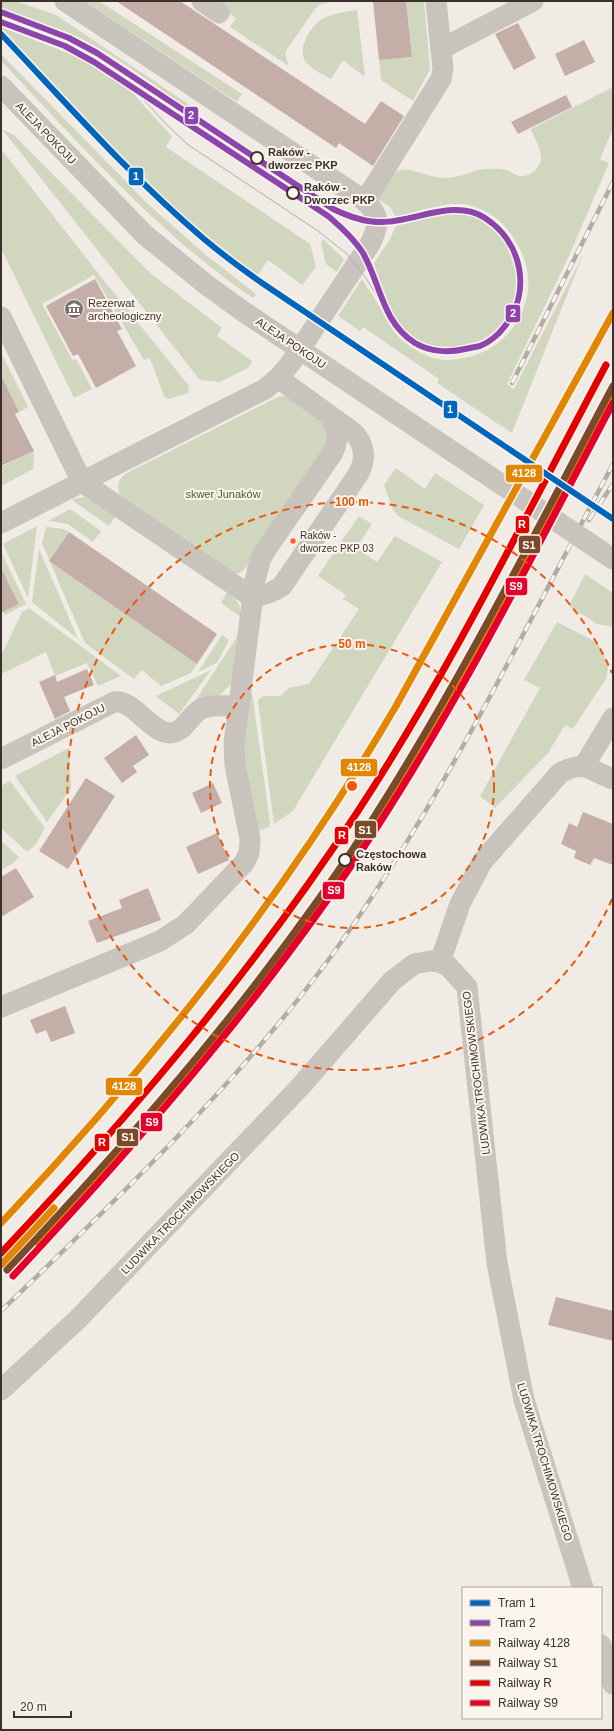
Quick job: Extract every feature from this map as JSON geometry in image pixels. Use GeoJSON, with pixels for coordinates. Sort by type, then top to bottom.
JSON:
{"type":"FeatureCollection","features":[{"type":"Feature","properties":{"kind":"street"},"geometry":{"type":"LineString","coordinates":[[1,523],[264,389],[278,378],[290,364],[370,244],[375,234],[378,222],[377,215],[365,201],[65,1]]}},
{"type":"Feature","properties":{"kind":"street"},"geometry":{"type":"LineString","coordinates":[[202,1],[219,13]]}},
{"type":"Feature","properties":{"kind":"street"},"geometry":{"type":"LineString","coordinates":[[365,201],[442,79],[443,68],[436,1]]}},
{"type":"Feature","properties":{"kind":"street"},"geometry":{"type":"LineString","coordinates":[[441,49],[533,1]]}},
{"type":"Feature","properties":{"kind":"street","name":"ALEJA POKOJU"},"geometry":{"type":"LineString","coordinates":[[1,86],[145,235],[208,286],[244,312],[613,559]]}},
{"type":"Feature","properties":{"kind":"street"},"geometry":{"type":"LineString","coordinates":[[1,317],[82,482],[252,597],[263,596],[282,586],[356,478],[363,465],[364,453],[360,440],[278,378]]}},
{"type":"Feature","properties":{"kind":"street"},"geometry":{"type":"LineString","coordinates":[[1,1007],[160,941],[186,924],[244,863],[248,853],[250,839],[235,766],[234,743],[237,706],[252,597],[261,558],[337,446],[338,435],[336,425],[330,416]]}},
{"type":"Feature","properties":{"kind":"street","name":"ALEJA POKOJU"},"geometry":{"type":"LineString","coordinates":[[1,760],[114,702],[124,702],[160,730],[168,733],[177,732],[184,727],[195,713],[201,709],[210,707],[237,706]]}},
{"type":"Feature","properties":{"kind":"street"},"geometry":{"type":"LineString","coordinates":[[584,766],[613,718]]}},
{"type":"Feature","properties":{"kind":"street"},"geometry":{"type":"LineString","coordinates":[[440,962],[460,904],[482,862],[560,773],[572,767],[584,766],[612,777]]}},
{"type":"Feature","properties":{"kind":"street","name":"LUDWIKA TROCHIMOWSKIEGO"},"geometry":{"type":"LineString","coordinates":[[1,1390],[78,1319],[295,1092],[392,981],[414,964],[431,961],[440,962],[448,966],[467,988],[499,1270],[524,1400],[583,1587]]}},
{"type":"Feature","properties":{"kind":"street"},"geometry":{"type":"LineString","coordinates":[[602,1648],[613,1684]]}},
{"type":"Feature","properties":{"kind":"green space"},"geometry":{"type":"Polygon","coordinates":[[[1,1],[15,1],[56,15],[191,106],[189,109],[98,47],[64,31],[1,9],[1,1]]]}},
{"type":"Feature","properties":{"kind":"green space"},"geometry":{"type":"Polygon","coordinates":[[[84,1],[99,1],[242,94],[237,102],[84,1]]]}},
{"type":"Feature","properties":{"kind":"green space"},"geometry":{"type":"Polygon","coordinates":[[[218,1],[335,1],[321,4],[315,9],[287,49],[285,54],[289,66],[230,27],[236,18],[216,5],[218,1]]]}},
{"type":"Feature","properties":{"kind":"green space"},"geometry":{"type":"Polygon","coordinates":[[[406,1],[424,1],[430,69],[413,101],[381,80],[379,60],[412,57],[406,1]]]}},
{"type":"Feature","properties":{"kind":"green space"},"geometry":{"type":"Polygon","coordinates":[[[357,10],[365,77],[343,60],[331,79],[308,65],[306,62],[303,57],[303,51],[306,38],[314,26],[324,18],[357,10]]]}},
{"type":"Feature","properties":{"kind":"green space"},"geometry":{"type":"Polygon","coordinates":[[[1,27],[89,63],[131,91],[172,137],[166,147],[310,244],[316,267],[302,285],[268,260],[257,276],[188,220],[123,158],[1,29],[1,27]]]}},
{"type":"Feature","properties":{"kind":"green space"},"geometry":{"type":"Polygon","coordinates":[[[1,54],[149,205],[206,255],[256,294],[253,298],[218,273],[184,245],[121,187],[1,61],[1,54]]]}},
{"type":"Feature","properties":{"kind":"green space"},"geometry":{"type":"Polygon","coordinates":[[[613,87],[613,129],[600,159],[609,163],[568,258],[507,384],[514,389],[583,255],[512,433],[437,383],[439,379],[363,327],[360,331],[338,316],[362,279],[395,333],[411,347],[428,356],[445,360],[470,357],[494,346],[504,338],[520,317],[528,291],[527,270],[523,256],[509,230],[491,214],[477,207],[461,204],[436,206],[396,217],[390,207],[378,199],[383,184],[388,177],[401,170],[415,171],[444,178],[485,169],[503,169],[519,176],[528,175],[538,167],[541,159],[539,148],[531,129],[613,87]]]}},
{"type":"Feature","properties":{"kind":"green space"},"geometry":{"type":"Polygon","coordinates":[[[2,129],[14,135],[150,273],[222,328],[217,336],[252,361],[248,368],[220,382],[200,380],[2,129]]]}},
{"type":"Feature","properties":{"kind":"green space"},"geometry":{"type":"Polygon","coordinates":[[[1,149],[189,386],[188,393],[169,399],[164,396],[150,358],[144,360],[94,275],[42,304],[73,361],[76,359],[92,389],[74,398],[1,248],[1,149]]]}},
{"type":"Feature","properties":{"kind":"green space"},"geometry":{"type":"Polygon","coordinates":[[[454,213],[483,221],[503,237],[515,259],[518,283],[512,307],[499,328],[476,342],[440,348],[415,340],[401,328],[388,305],[374,263],[389,241],[396,226],[441,214],[454,213]]]}},
{"type":"Feature","properties":{"kind":"green space"},"geometry":{"type":"Polygon","coordinates":[[[323,239],[344,259],[337,272],[326,264],[321,243],[323,239]]]}},
{"type":"Feature","properties":{"kind":"green space"},"geometry":{"type":"Polygon","coordinates":[[[1,353],[28,407],[19,412],[1,375],[1,353]]]}},
{"type":"Feature","properties":{"kind":"green space","name":"skwer Junaków"},"geometry":{"type":"Polygon","coordinates":[[[284,396],[292,398],[327,426],[326,453],[246,568],[241,572],[236,574],[121,498],[118,490],[118,484],[121,478],[127,473],[278,397],[284,396]]]}},
{"type":"Feature","properties":{"kind":"green space"},"geometry":{"type":"Polygon","coordinates":[[[34,451],[33,469],[1,486],[1,467],[34,451]]]}},
{"type":"Feature","properties":{"kind":"green space"},"geometry":{"type":"Polygon","coordinates":[[[396,468],[425,489],[435,473],[484,505],[459,549],[398,516],[393,510],[384,485],[396,468]]]}},
{"type":"Feature","properties":{"kind":"green space"},"geometry":{"type":"Polygon","coordinates":[[[85,497],[117,514],[109,526],[73,501],[73,499],[85,497]]]}},
{"type":"Feature","properties":{"kind":"green space"},"geometry":{"type":"Polygon","coordinates":[[[70,509],[101,531],[93,542],[68,524],[48,521],[70,509]]]}},
{"type":"Feature","properties":{"kind":"green space"},"geometry":{"type":"Polygon","coordinates":[[[359,516],[372,524],[356,548],[377,562],[395,536],[442,562],[293,811],[274,824],[258,702],[259,699],[264,696],[280,696],[289,688],[309,684],[359,609],[343,599],[346,595],[318,576],[359,516]]]}},
{"type":"Feature","properties":{"kind":"green space"},"geometry":{"type":"Polygon","coordinates":[[[37,526],[28,598],[3,544],[37,526]]]}},
{"type":"Feature","properties":{"kind":"green space"},"geometry":{"type":"Polygon","coordinates":[[[46,527],[64,529],[69,532],[49,560],[42,543],[46,527]]]}},
{"type":"Feature","properties":{"kind":"green space"},"geometry":{"type":"Polygon","coordinates":[[[39,549],[78,639],[32,602],[39,549]]]}},
{"type":"Feature","properties":{"kind":"green space"},"geometry":{"type":"Polygon","coordinates":[[[1,552],[26,604],[5,615],[3,612],[19,604],[7,579],[1,582],[1,552]]]}},
{"type":"Feature","properties":{"kind":"green space"},"geometry":{"type":"Polygon","coordinates":[[[50,562],[197,664],[191,673],[161,686],[142,670],[134,679],[85,643],[50,562]]]}},
{"type":"Feature","properties":{"kind":"green space"},"geometry":{"type":"Polygon","coordinates":[[[585,574],[613,593],[613,627],[597,624],[569,606],[585,574]]]}},
{"type":"Feature","properties":{"kind":"green space"},"geometry":{"type":"Polygon","coordinates":[[[227,592],[238,603],[241,617],[221,603],[227,592]]]}},
{"type":"Feature","properties":{"kind":"green space"},"geometry":{"type":"Polygon","coordinates":[[[29,608],[121,676],[98,686],[87,663],[55,676],[46,652],[1,674],[1,656],[22,612],[29,608]]]}},
{"type":"Feature","properties":{"kind":"green space"},"geometry":{"type":"Polygon","coordinates":[[[557,622],[594,641],[599,646],[608,665],[607,677],[573,729],[565,725],[548,753],[495,808],[480,796],[540,688],[524,680],[557,622]]]}},
{"type":"Feature","properties":{"kind":"green space"},"geometry":{"type":"Polygon","coordinates":[[[222,635],[229,640],[217,663],[198,672],[222,635]]]}},
{"type":"Feature","properties":{"kind":"green space"},"geometry":{"type":"Polygon","coordinates":[[[237,637],[232,683],[221,694],[193,704],[237,637]]]}},
{"type":"Feature","properties":{"kind":"green space"},"geometry":{"type":"Polygon","coordinates":[[[211,670],[179,714],[156,696],[211,670]]]}},
{"type":"Feature","properties":{"kind":"green space"},"geometry":{"type":"Polygon","coordinates":[[[252,692],[270,823],[269,827],[259,831],[255,829],[243,746],[250,696],[252,692]]]}},
{"type":"Feature","properties":{"kind":"green space"},"geometry":{"type":"Polygon","coordinates":[[[69,748],[71,788],[47,822],[15,776],[69,748]]]}},
{"type":"Feature","properties":{"kind":"green space"},"geometry":{"type":"Polygon","coordinates":[[[10,781],[45,828],[35,845],[27,852],[1,828],[1,786],[10,781]]]}},
{"type":"Feature","properties":{"kind":"green space"},"geometry":{"type":"Polygon","coordinates":[[[1,841],[19,857],[13,863],[1,870],[1,841]]]}},
{"type":"Feature","properties":{"kind":"building"},"geometry":{"type":"Polygon","coordinates":[[[116,1],[180,1],[365,124],[381,101],[404,116],[373,166],[339,143],[336,148],[116,1]]]}},
{"type":"Feature","properties":{"kind":"building"},"geometry":{"type":"Polygon","coordinates":[[[373,1],[406,1],[412,57],[379,60],[373,1]]]}},
{"type":"Feature","properties":{"kind":"building"},"geometry":{"type":"Polygon","coordinates":[[[518,23],[536,58],[514,70],[495,34],[518,23]]]}},
{"type":"Feature","properties":{"kind":"building"},"geometry":{"type":"Polygon","coordinates":[[[584,40],[595,62],[565,76],[555,54],[584,40]]]}},
{"type":"Feature","properties":{"kind":"building"},"geometry":{"type":"Polygon","coordinates":[[[566,95],[572,107],[518,134],[511,122],[566,95]]]}},
{"type":"Feature","properties":{"kind":"building"},"geometry":{"type":"Polygon","coordinates":[[[95,279],[122,329],[117,331],[136,366],[96,388],[78,354],[73,356],[46,306],[95,279]]]}},
{"type":"Feature","properties":{"kind":"building"},"geometry":{"type":"Polygon","coordinates":[[[1,375],[19,412],[15,414],[34,451],[1,466],[1,375]]]}},
{"type":"Feature","properties":{"kind":"building"},"geometry":{"type":"Polygon","coordinates":[[[69,532],[217,634],[197,664],[49,561],[69,532]]]}},
{"type":"Feature","properties":{"kind":"building"},"geometry":{"type":"Polygon","coordinates":[[[1,568],[19,604],[1,613],[1,568]]]}},
{"type":"Feature","properties":{"kind":"building"},"geometry":{"type":"Polygon","coordinates":[[[87,669],[94,685],[64,697],[70,711],[55,719],[39,682],[55,675],[57,682],[87,669]]]}},
{"type":"Feature","properties":{"kind":"building"},"geometry":{"type":"Polygon","coordinates":[[[136,735],[149,755],[133,766],[137,772],[122,783],[104,758],[136,735]]]}},
{"type":"Feature","properties":{"kind":"building"},"geometry":{"type":"Polygon","coordinates":[[[86,778],[115,796],[68,869],[39,851],[86,778]]]}},
{"type":"Feature","properties":{"kind":"building"},"geometry":{"type":"Polygon","coordinates":[[[213,783],[222,803],[201,813],[192,793],[213,783]]]}},
{"type":"Feature","properties":{"kind":"building"},"geometry":{"type":"Polygon","coordinates":[[[583,812],[613,824],[613,865],[594,858],[590,865],[574,858],[576,851],[561,844],[569,823],[577,827],[583,812]]]}},
{"type":"Feature","properties":{"kind":"building"},"geometry":{"type":"Polygon","coordinates":[[[217,833],[229,860],[198,874],[186,847],[217,833]]]}},
{"type":"Feature","properties":{"kind":"building"},"geometry":{"type":"Polygon","coordinates":[[[16,868],[34,897],[1,917],[1,877],[16,868]]]}},
{"type":"Feature","properties":{"kind":"building"},"geometry":{"type":"Polygon","coordinates":[[[148,888],[161,920],[97,943],[88,921],[122,908],[119,900],[148,888]]]}},
{"type":"Feature","properties":{"kind":"building"},"geometry":{"type":"Polygon","coordinates":[[[65,1006],[75,1033],[51,1042],[46,1030],[36,1034],[30,1020],[65,1006]]]}},
{"type":"Feature","properties":{"kind":"building"},"geometry":{"type":"Polygon","coordinates":[[[556,1297],[613,1311],[613,1341],[548,1325],[556,1297]]]}},
{"type":"Feature","properties":{"kind":"tram line","name":"2"},"geometry":{"type":"LineString","coordinates":[[1,12],[69,38],[97,53],[333,209],[363,220],[376,222],[408,219],[447,210],[473,212],[485,218],[498,228],[508,240],[515,253],[519,268],[520,283],[518,298],[513,312],[505,326],[491,340],[484,344],[459,350],[433,350],[415,343],[395,325],[383,302],[363,253],[347,233],[328,216],[94,62],[65,46],[1,22]]}},
{"type":"Feature","properties":{"kind":"tram line","name":"1"},"geometry":{"type":"LineString","coordinates":[[1,34],[125,165],[151,191],[218,251],[262,283],[613,519]]}},
{"type":"Feature","properties":{"kind":"tram line"},"geometry":{"type":"LineString","coordinates":[[131,86],[187,144],[318,231],[347,254],[366,278],[385,309]]}},
{"type":"Feature","properties":{"kind":"railway"},"geometry":{"type":"LineString","coordinates":[[512,383],[613,182]]}},
{"type":"Feature","properties":{"kind":"railway"},"geometry":{"type":"LineString","coordinates":[[1,1311],[88,1227],[216,1096],[295,1003],[332,955],[372,897],[446,776],[514,652],[613,464]]}},
{"type":"Feature","properties":{"kind":"railway"},"geometry":{"type":"LineString","coordinates":[[589,520],[613,484]]}},
{"type":"Feature","properties":{"kind":"rail line","name":"4128"},"geometry":{"type":"LineString","coordinates":[[1,1223],[57,1163],[163,1040],[214,976],[309,845],[396,706],[613,313]]}},
{"type":"Feature","properties":{"kind":"rail line","name":"R"},"geometry":{"type":"LineString","coordinates":[[1,1253],[97,1148],[189,1040],[277,928],[318,870],[358,811],[425,702],[487,591],[606,365]]}},
{"type":"Feature","properties":{"kind":"rail line","name":"S1"},"geometry":{"type":"LineString","coordinates":[[7,1270],[106,1163],[201,1052],[247,995],[334,878],[374,817],[438,711],[498,604],[613,386]]}},
{"type":"Feature","properties":{"kind":"rail line","name":"4128"},"geometry":{"type":"LineString","coordinates":[[39,1244],[171,1095],[255,992],[295,940],[372,831],[410,770],[469,667],[613,399]]}},
{"type":"Feature","properties":{"kind":"rail line","name":"S9"},"geometry":{"type":"LineString","coordinates":[[13,1276],[159,1114],[206,1058],[252,1001],[338,884],[379,824],[442,721],[529,563],[613,403]]}},
{"type":"Feature","properties":{"kind":"rail line","name":"4128"},"geometry":{"type":"LineString","coordinates":[[1,1265],[54,1208]]}},
{"type":"Feature","properties":{"kind":"place","name":"Raków - dworzec PKP"},"geometry":{"type":"Point","coordinates":[257,158]}},
{"type":"Feature","properties":{"kind":"place","name":"Raków - Dworzec PKP"},"geometry":{"type":"Point","coordinates":[293,193]}},
{"type":"Feature","properties":{"kind":"place","name":"Rezerwat archeologiczny"},"geometry":{"type":"Point","coordinates":[74,309]}},
{"type":"Feature","properties":{"kind":"place","name":"Raków - dworzec PKP 03"},"geometry":{"type":"Point","coordinates":[293,541]}},
{"type":"Feature","properties":{"kind":"place","name":"Częstochowa Raków"},"geometry":{"type":"Point","coordinates":[345,860]}}]}
